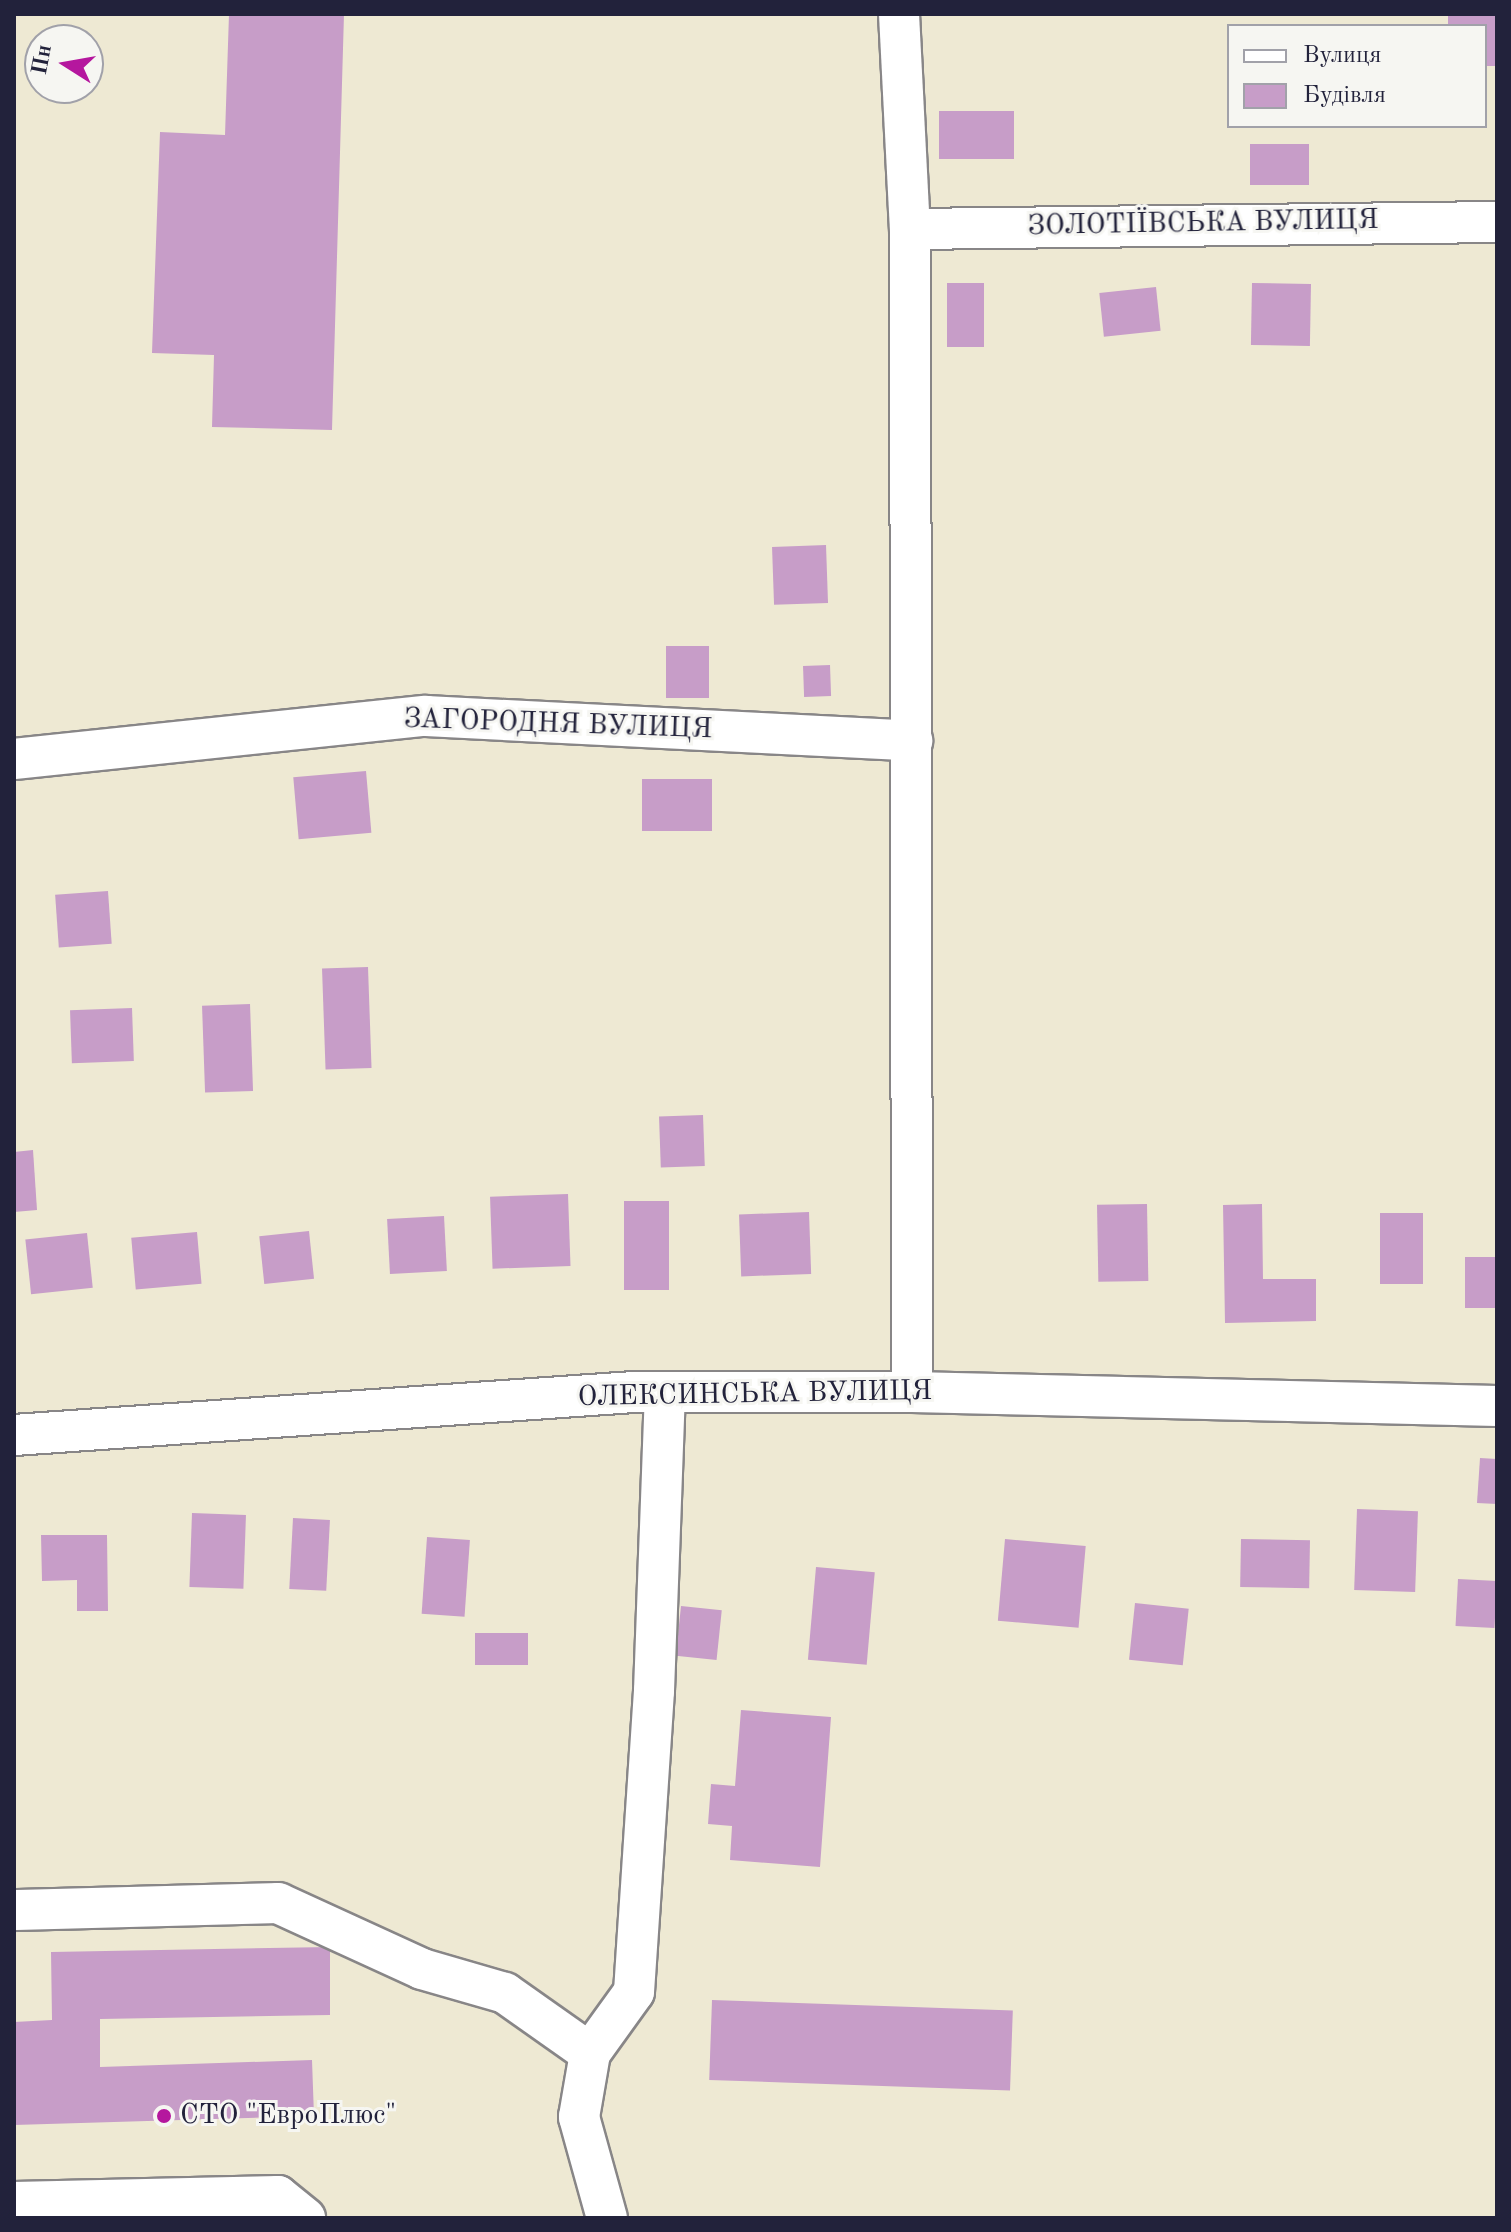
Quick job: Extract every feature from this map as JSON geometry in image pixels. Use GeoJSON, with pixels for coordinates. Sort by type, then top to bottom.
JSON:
{"type":"FeatureCollection","features":[{"type":"Feature","properties":{"kind":"street"},"geometry":{"type":"LineString","coordinates":[[899,14],[910,229],[912,1392]]}},
{"type":"Feature","properties":{"kind":"street","name":"ЗОЛОТІЇВСЬКА ВУЛИЦЯ"},"geometry":{"type":"LineString","coordinates":[[910,229],[1497,222]]}},
{"type":"Feature","properties":{"kind":"street","name":"ЗАГОРОДНЯ ВУЛИЦЯ"},"geometry":{"type":"LineString","coordinates":[[14,759],[426,716],[912,741]]}},
{"type":"Feature","properties":{"kind":"street"},"geometry":{"type":"LineString","coordinates":[[607,2218],[579,2117],[590,2053],[634,1992],[654,1691],[665,1392]]}},
{"type":"Feature","properties":{"kind":"street","name":"ОЛЕКСИНСЬКА ВУЛИЦЯ"},"geometry":{"type":"LineString","coordinates":[[14,1435],[665,1392],[912,1392],[1497,1406]]}},
{"type":"Feature","properties":{"kind":"street"},"geometry":{"type":"LineString","coordinates":[[14,1910],[278,1903],[422,1969],[505,1993],[590,2053]]}},
{"type":"Feature","properties":{"kind":"street"},"geometry":{"type":"LineString","coordinates":[[14,2202],[278,2196],[305,2218]]}},
{"type":"Feature","properties":{"kind":"building"},"geometry":{"type":"Polygon","coordinates":[[[229,14],[344,14],[332,430],[212,427],[214,355],[152,353],[160,132],[225,135],[229,14]]]}},
{"type":"Feature","properties":{"kind":"building"},"geometry":{"type":"Polygon","coordinates":[[[1448,14],[1497,14],[1497,66],[1487,66],[1487,24],[1448,24],[1448,14]]]}},
{"type":"Feature","properties":{"kind":"building"},"geometry":{"type":"Polygon","coordinates":[[[939,111],[1014,111],[1014,159],[939,159],[939,111]]]}},
{"type":"Feature","properties":{"kind":"building"},"geometry":{"type":"Polygon","coordinates":[[[1250,144],[1309,144],[1309,185],[1250,185],[1250,144]]]}},
{"type":"Feature","properties":{"kind":"building"},"geometry":{"type":"Polygon","coordinates":[[[947,283],[984,283],[984,347],[947,347],[947,283]]]}},
{"type":"Feature","properties":{"kind":"building"},"geometry":{"type":"Polygon","coordinates":[[[1252,283],[1311,284],[1310,346],[1251,345],[1252,283]]]}},
{"type":"Feature","properties":{"kind":"building"},"geometry":{"type":"Polygon","coordinates":[[[1156,287],[1161,331],[1104,337],[1099,293],[1156,287]]]}},
{"type":"Feature","properties":{"kind":"building"},"geometry":{"type":"Polygon","coordinates":[[[826,545],[828,603],[774,605],[772,547],[826,545]]]}},
{"type":"Feature","properties":{"kind":"building"},"geometry":{"type":"Polygon","coordinates":[[[666,646],[709,646],[709,698],[666,698],[666,646]]]}},
{"type":"Feature","properties":{"kind":"building"},"geometry":{"type":"Polygon","coordinates":[[[830,665],[831,696],[804,697],[803,666],[830,665]]]}},
{"type":"Feature","properties":{"kind":"building"},"geometry":{"type":"Polygon","coordinates":[[[366,771],[371,833],[299,839],[293,777],[366,771]]]}},
{"type":"Feature","properties":{"kind":"building"},"geometry":{"type":"Polygon","coordinates":[[[642,779],[712,779],[712,831],[642,831],[642,779]]]}},
{"type":"Feature","properties":{"kind":"building"},"geometry":{"type":"Polygon","coordinates":[[[108,891],[112,944],[59,948],[55,895],[108,891]]]}},
{"type":"Feature","properties":{"kind":"building"},"geometry":{"type":"Polygon","coordinates":[[[368,967],[372,1068],[326,1070],[322,969],[368,967]]]}},
{"type":"Feature","properties":{"kind":"building"},"geometry":{"type":"Polygon","coordinates":[[[250,1004],[253,1091],[205,1093],[202,1006],[250,1004]]]}},
{"type":"Feature","properties":{"kind":"building"},"geometry":{"type":"Polygon","coordinates":[[[132,1008],[134,1061],[72,1063],[70,1010],[132,1008]]]}},
{"type":"Feature","properties":{"kind":"building"},"geometry":{"type":"Polygon","coordinates":[[[703,1115],[705,1166],[661,1168],[659,1117],[703,1115]]]}},
{"type":"Feature","properties":{"kind":"building"},"geometry":{"type":"Polygon","coordinates":[[[33,1150],[37,1210],[14,1212],[14,1152],[33,1150]]]}},
{"type":"Feature","properties":{"kind":"building"},"geometry":{"type":"Polygon","coordinates":[[[568,1194],[571,1266],[493,1269],[490,1197],[568,1194]]]}},
{"type":"Feature","properties":{"kind":"building"},"geometry":{"type":"Polygon","coordinates":[[[624,1201],[669,1201],[669,1290],[624,1290],[624,1201]]]}},
{"type":"Feature","properties":{"kind":"building"},"geometry":{"type":"Polygon","coordinates":[[[1147,1204],[1148,1281],[1098,1282],[1097,1205],[1147,1204]]]}},
{"type":"Feature","properties":{"kind":"building"},"geometry":{"type":"Polygon","coordinates":[[[1262,1204],[1263,1279],[1316,1279],[1316,1321],[1225,1323],[1223,1205],[1262,1204]]]}},
{"type":"Feature","properties":{"kind":"building"},"geometry":{"type":"Polygon","coordinates":[[[809,1212],[811,1274],[741,1276],[739,1214],[809,1212]]]}},
{"type":"Feature","properties":{"kind":"building"},"geometry":{"type":"Polygon","coordinates":[[[1380,1213],[1423,1213],[1423,1284],[1380,1284],[1380,1213]]]}},
{"type":"Feature","properties":{"kind":"building"},"geometry":{"type":"Polygon","coordinates":[[[444,1216],[447,1271],[390,1274],[387,1219],[444,1216]]]}},
{"type":"Feature","properties":{"kind":"building"},"geometry":{"type":"Polygon","coordinates":[[[309,1231],[314,1279],[264,1284],[259,1236],[309,1231]]]}},
{"type":"Feature","properties":{"kind":"building"},"geometry":{"type":"Polygon","coordinates":[[[197,1232],[202,1284],[136,1290],[131,1238],[197,1232]]]}},
{"type":"Feature","properties":{"kind":"building"},"geometry":{"type":"Polygon","coordinates":[[[87,1233],[93,1288],[31,1294],[25,1239],[87,1233]]]}},
{"type":"Feature","properties":{"kind":"building"},"geometry":{"type":"Polygon","coordinates":[[[1465,1257],[1497,1257],[1497,1308],[1465,1308],[1465,1257]]]}},
{"type":"Feature","properties":{"kind":"building"},"geometry":{"type":"Polygon","coordinates":[[[1480,1458],[1497,1459],[1497,1504],[1477,1503],[1480,1458]]]}},
{"type":"Feature","properties":{"kind":"building"},"geometry":{"type":"Polygon","coordinates":[[[1357,1509],[1418,1511],[1415,1592],[1354,1590],[1357,1509]]]}},
{"type":"Feature","properties":{"kind":"building"},"geometry":{"type":"Polygon","coordinates":[[[192,1513],[246,1515],[243,1589],[189,1587],[192,1513]]]}},
{"type":"Feature","properties":{"kind":"building"},"geometry":{"type":"Polygon","coordinates":[[[293,1518],[330,1520],[326,1591],[289,1589],[293,1518]]]}},
{"type":"Feature","properties":{"kind":"building"},"geometry":{"type":"Polygon","coordinates":[[[41,1535],[107,1535],[108,1611],[77,1611],[77,1580],[42,1581],[41,1535]]]}},
{"type":"Feature","properties":{"kind":"building"},"geometry":{"type":"Polygon","coordinates":[[[427,1537],[470,1540],[465,1617],[422,1614],[427,1537]]]}},
{"type":"Feature","properties":{"kind":"building"},"geometry":{"type":"Polygon","coordinates":[[[1005,1539],[1086,1546],[1079,1628],[998,1621],[1005,1539]]]}},
{"type":"Feature","properties":{"kind":"building"},"geometry":{"type":"Polygon","coordinates":[[[1241,1539],[1310,1540],[1309,1588],[1240,1587],[1241,1539]]]}},
{"type":"Feature","properties":{"kind":"building"},"geometry":{"type":"Polygon","coordinates":[[[816,1567],[875,1572],[867,1665],[808,1660],[816,1567]]]}},
{"type":"Feature","properties":{"kind":"building"},"geometry":{"type":"Polygon","coordinates":[[[1458,1579],[1497,1581],[1494,1628],[1456,1626],[1458,1579]]]}},
{"type":"Feature","properties":{"kind":"building"},"geometry":{"type":"Polygon","coordinates":[[[1135,1603],[1189,1609],[1183,1665],[1129,1660],[1135,1603]]]}},
{"type":"Feature","properties":{"kind":"building"},"geometry":{"type":"Polygon","coordinates":[[[681,1606],[722,1610],[717,1660],[676,1656],[681,1606]]]}},
{"type":"Feature","properties":{"kind":"building"},"geometry":{"type":"Polygon","coordinates":[[[475,1633],[528,1633],[528,1665],[475,1665],[475,1633]]]}},
{"type":"Feature","properties":{"kind":"building"},"geometry":{"type":"Polygon","coordinates":[[[741,1710],[831,1717],[820,1867],[730,1860],[732,1826],[708,1824],[711,1784],[735,1786],[741,1710]]]}},
{"type":"Feature","properties":{"kind":"building"},"geometry":{"type":"Polygon","coordinates":[[[330,1947],[330,2015],[100,2019],[100,2067],[312,2060],[314,2116],[14,2125],[14,2022],[52,2020],[51,1952],[330,1947]]]}},
{"type":"Feature","properties":{"kind":"building"},"geometry":{"type":"Polygon","coordinates":[[[712,2000],[1013,2011],[1010,2090],[709,2080],[712,2000]]]}},
{"type":"Feature","properties":{"kind":"place","name":"СТО \"ЕвроПлюс\""},"geometry":{"type":"Point","coordinates":[164,2116]}}]}
